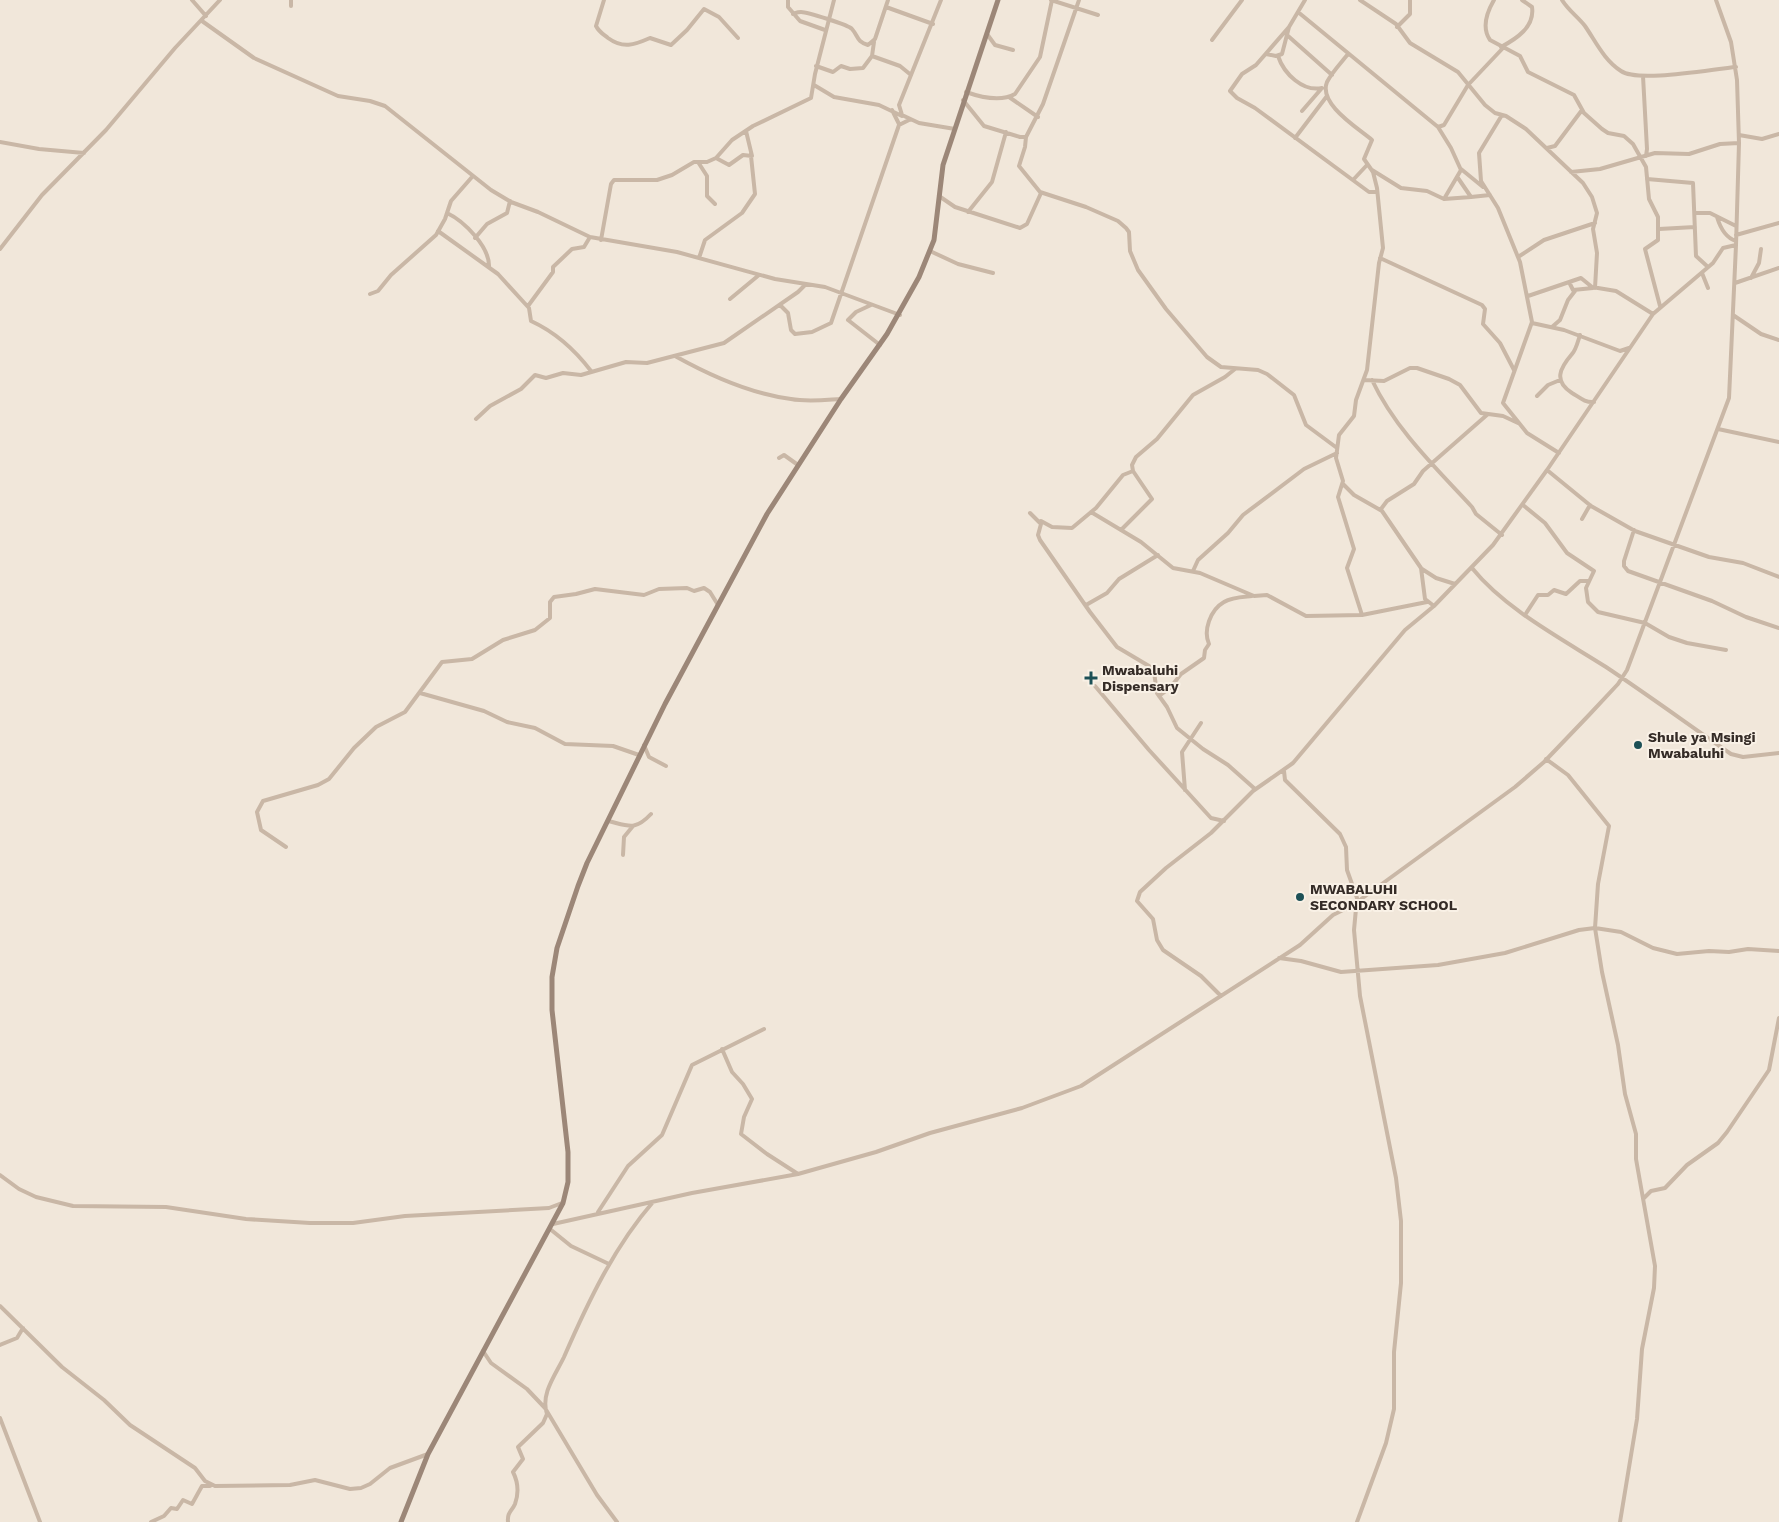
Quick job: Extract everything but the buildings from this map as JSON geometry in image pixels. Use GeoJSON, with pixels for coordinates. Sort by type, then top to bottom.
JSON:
{"type":"FeatureCollection","features":[{"type":"Feature","properties":{"kind":"street"},"geometry":{"type":"LineString","coordinates":[[192,0],[206,16]]}},
{"type":"Feature","properties":{"kind":"street"},"geometry":{"type":"LineString","coordinates":[[0,249],[42,196],[84,153],[220,0]]}},
{"type":"Feature","properties":{"kind":"street"},"geometry":{"type":"LineString","coordinates":[[290,0],[291,6]]}},
{"type":"Feature","properties":{"kind":"street"},"geometry":{"type":"LineString","coordinates":[[604,0],[596,26],[600,32],[618,45],[637,44],[650,38],[671,45],[704,10],[719,17],[738,38]]}},
{"type":"Feature","properties":{"kind":"street"},"geometry":{"type":"LineString","coordinates":[[788,0],[788,7],[802,22],[825,30]]}},
{"type":"Feature","properties":{"kind":"street"},"geometry":{"type":"LineString","coordinates":[[601,240],[611,184],[614,180],[657,180],[672,175],[692,162],[705,163],[716,158],[729,143],[746,131],[809,100],[812,96],[816,66],[834,0]]}},
{"type":"Feature","properties":{"kind":"street"},"geometry":{"type":"LineString","coordinates":[[816,66],[832,72],[841,66],[850,69],[863,68],[872,56],[874,42],[888,0]]}},
{"type":"Feature","properties":{"kind":"street"},"geometry":{"type":"LineString","coordinates":[[903,117],[899,102],[933,24],[941,0]]}},
{"type":"Feature","properties":{"kind":"street"},"geometry":{"type":"LineString","coordinates":[[401,1522],[428,1454],[482,1350],[563,1203],[568,1182],[568,1152],[552,1010],[552,977],[558,948],[578,886],[644,745],[767,514],[841,400],[900,315],[930,251],[937,221],[943,166],[963,100],[998,0]]}},
{"type":"Feature","properties":{"kind":"street"},"geometry":{"type":"LineString","coordinates":[[966,92],[984,97],[1009,97],[1017,92],[1040,57],[1052,0],[1098,15]]}},
{"type":"Feature","properties":{"kind":"street"},"geometry":{"type":"LineString","coordinates":[[1079,0],[1038,117],[1026,137],[1019,166],[1041,193],[1086,207],[1118,220],[1129,232],[1132,260],[1166,309],[1207,357],[1221,367],[1262,371],[1292,392],[1299,402],[1306,424],[1337,450]]}},
{"type":"Feature","properties":{"kind":"street"},"geometry":{"type":"LineString","coordinates":[[1212,40],[1242,0]]}},
{"type":"Feature","properties":{"kind":"street"},"geometry":{"type":"LineString","coordinates":[[1305,0],[1289,27],[1256,66],[1242,74],[1230,90],[1234,96],[1255,108],[1370,192],[1377,192]]}},
{"type":"Feature","properties":{"kind":"street"},"geometry":{"type":"LineString","coordinates":[[1360,0],[1397,27],[1407,40],[1458,72],[1470,84],[1486,106],[1495,113],[1513,120],[1547,148],[1583,183],[1592,197],[1597,213],[1593,229],[1598,253],[1596,288]]}},
{"type":"Feature","properties":{"kind":"street"},"geometry":{"type":"LineString","coordinates":[[1397,27],[1410,14],[1410,0]]}},
{"type":"Feature","properties":{"kind":"street"},"geometry":{"type":"LineString","coordinates":[[1494,0],[1487,14],[1485,30],[1490,40],[1520,56],[1528,72],[1574,95],[1582,110],[1592,122],[1606,132],[1627,139],[1642,160],[1649,198],[1658,218],[1657,241],[1645,249],[1660,306]]}},
{"type":"Feature","properties":{"kind":"street"},"geometry":{"type":"LineString","coordinates":[[1438,127],[1444,125],[1470,84],[1502,47],[1519,37],[1529,22],[1532,7],[1522,0]]}},
{"type":"Feature","properties":{"kind":"street"},"geometry":{"type":"LineString","coordinates":[[1562,0],[1584,26],[1599,50],[1618,69],[1627,74],[1643,76],[1736,68]]}},
{"type":"Feature","properties":{"kind":"street"},"geometry":{"type":"LineString","coordinates":[[552,1226],[598,1212],[798,1174],[1064,1094],[1081,1086],[1307,940],[1333,916],[1355,903],[1515,787],[1546,760],[1622,678],[1646,624],[1729,398],[1735,283],[1739,135],[1736,68],[1731,42],[1716,0]]}},
{"type":"Feature","properties":{"kind":"street"},"geometry":{"type":"LineString","coordinates":[[886,7],[933,24]]}},
{"type":"Feature","properties":{"kind":"street"},"geometry":{"type":"LineString","coordinates":[[793,14],[803,12],[828,20],[836,20],[851,28],[858,40],[865,44],[874,42]]}},
{"type":"Feature","properties":{"kind":"street"},"geometry":{"type":"LineString","coordinates":[[1298,12],[1438,127],[1460,167],[1466,175],[1484,187],[1498,208],[1518,257],[1528,296],[1532,323],[1503,401],[1527,433],[1558,453]]}},
{"type":"Feature","properties":{"kind":"street"},"geometry":{"type":"LineString","coordinates":[[202,21],[254,58],[338,96],[370,101],[385,106],[472,177],[510,202],[538,212],[590,237],[662,249],[759,275],[840,292],[900,315]]}},
{"type":"Feature","properties":{"kind":"street"},"geometry":{"type":"LineString","coordinates":[[1266,54],[1278,56],[1284,52],[1289,27]]}},
{"type":"Feature","properties":{"kind":"street"},"geometry":{"type":"LineString","coordinates":[[986,32],[993,44],[1014,50]]}},
{"type":"Feature","properties":{"kind":"street"},"geometry":{"type":"LineString","coordinates":[[1287,35],[1332,75]]}},
{"type":"Feature","properties":{"kind":"street"},"geometry":{"type":"LineString","coordinates":[[1302,111],[1327,83],[1348,54]]}},
{"type":"Feature","properties":{"kind":"street"},"geometry":{"type":"LineString","coordinates":[[872,56],[902,67],[911,75]]}},
{"type":"Feature","properties":{"kind":"street"},"geometry":{"type":"LineString","coordinates":[[1278,56],[1285,70],[1299,83],[1313,89],[1322,88]]}},
{"type":"Feature","properties":{"kind":"street"},"geometry":{"type":"LineString","coordinates":[[1643,76],[1646,155]]}},
{"type":"Feature","properties":{"kind":"street"},"geometry":{"type":"LineString","coordinates":[[1295,138],[1327,96],[1327,83]]}},
{"type":"Feature","properties":{"kind":"street"},"geometry":{"type":"LineString","coordinates":[[814,85],[834,97],[863,101],[892,110],[909,120],[955,129]]}},
{"type":"Feature","properties":{"kind":"street"},"geometry":{"type":"LineString","coordinates":[[1327,96],[1345,118],[1372,140],[1364,158],[1369,166],[1377,192],[1383,246],[1367,370],[1356,400],[1354,416],[1339,435],[1337,463],[1343,484],[1354,496],[1381,509],[1422,569],[1436,578],[1455,584]]}},
{"type":"Feature","properties":{"kind":"street"},"geometry":{"type":"LineString","coordinates":[[1009,97],[1038,117]]}},
{"type":"Feature","properties":{"kind":"street"},"geometry":{"type":"LineString","coordinates":[[963,100],[984,126],[1022,138],[1026,137]]}},
{"type":"Feature","properties":{"kind":"street"},"geometry":{"type":"LineString","coordinates":[[780,305],[788,313],[791,330],[802,334],[831,323],[840,292],[899,124],[892,110]]}},
{"type":"Feature","properties":{"kind":"street"},"geometry":{"type":"LineString","coordinates":[[1547,148],[1556,145],[1582,110]]}},
{"type":"Feature","properties":{"kind":"street"},"geometry":{"type":"LineString","coordinates":[[1484,187],[1479,153],[1502,115]]}},
{"type":"Feature","properties":{"kind":"street"},"geometry":{"type":"LineString","coordinates":[[899,124],[909,120]]}},
{"type":"Feature","properties":{"kind":"street"},"geometry":{"type":"LineString","coordinates":[[699,258],[705,240],[742,213],[754,194],[751,156],[746,131]]}},
{"type":"Feature","properties":{"kind":"street"},"geometry":{"type":"LineString","coordinates":[[968,212],[992,182],[1006,132]]}},
{"type":"Feature","properties":{"kind":"street"},"geometry":{"type":"LineString","coordinates":[[1739,135],[1762,139],[1779,134]]}},
{"type":"Feature","properties":{"kind":"street"},"geometry":{"type":"LineString","coordinates":[[0,142],[39,149],[84,153]]}},
{"type":"Feature","properties":{"kind":"street"},"geometry":{"type":"LineString","coordinates":[[1571,172],[1600,169],[1642,160],[1646,155],[1655,153],[1689,154],[1720,144],[1739,143]]}},
{"type":"Feature","properties":{"kind":"street"},"geometry":{"type":"LineString","coordinates":[[716,158],[729,165],[743,155],[751,156]]}},
{"type":"Feature","properties":{"kind":"street"},"geometry":{"type":"LineString","coordinates":[[698,162],[707,176],[707,196],[715,204]]}},
{"type":"Feature","properties":{"kind":"street"},"geometry":{"type":"LineString","coordinates":[[1354,180],[1369,166]]}},
{"type":"Feature","properties":{"kind":"street"},"geometry":{"type":"LineString","coordinates":[[1369,166],[1400,188],[1427,191],[1444,199],[1490,195]]}},
{"type":"Feature","properties":{"kind":"street"},"geometry":{"type":"LineString","coordinates":[[1444,199],[1458,178],[1460,167]]}},
{"type":"Feature","properties":{"kind":"street"},"geometry":{"type":"LineString","coordinates":[[370,294],[378,291],[391,275],[438,231],[451,200],[472,177]]}},
{"type":"Feature","properties":{"kind":"street"},"geometry":{"type":"LineString","coordinates":[[1458,178],[1471,197]]}},
{"type":"Feature","properties":{"kind":"street"},"geometry":{"type":"LineString","coordinates":[[1647,179],[1692,182],[1696,256],[1708,267]]}},
{"type":"Feature","properties":{"kind":"street"},"geometry":{"type":"LineString","coordinates":[[939,196],[950,206],[1004,224],[1024,227],[1041,193]]}},
{"type":"Feature","properties":{"kind":"street"},"geometry":{"type":"LineString","coordinates":[[475,238],[487,224],[507,213],[510,202]]}},
{"type":"Feature","properties":{"kind":"street"},"geometry":{"type":"LineString","coordinates":[[447,213],[455,218],[475,238],[488,259],[489,267]]}},
{"type":"Feature","properties":{"kind":"street"},"geometry":{"type":"LineString","coordinates":[[1695,213],[1710,213],[1736,226]]}},
{"type":"Feature","properties":{"kind":"street"},"geometry":{"type":"LineString","coordinates":[[1717,217],[1721,228],[1736,243]]}},
{"type":"Feature","properties":{"kind":"street"},"geometry":{"type":"LineString","coordinates":[[1518,257],[1546,240],[1595,223]]}},
{"type":"Feature","properties":{"kind":"street"},"geometry":{"type":"LineString","coordinates":[[1736,235],[1779,223]]}},
{"type":"Feature","properties":{"kind":"street"},"geometry":{"type":"LineString","coordinates":[[1659,229],[1695,227]]}},
{"type":"Feature","properties":{"kind":"street"},"geometry":{"type":"LineString","coordinates":[[438,231],[489,267],[528,306],[531,311],[531,321],[544,326],[560,339],[591,371]]}},
{"type":"Feature","properties":{"kind":"street"},"geometry":{"type":"LineString","coordinates":[[528,306],[553,272],[553,267],[572,249],[584,247],[590,237]]}},
{"type":"Feature","properties":{"kind":"street"},"geometry":{"type":"LineString","coordinates":[[1221,996],[1201,976],[1163,950],[1158,940],[1153,919],[1139,904],[1137,898],[1140,892],[1166,868],[1224,821],[1255,789],[1284,771],[1305,752],[1335,712],[1405,630],[1434,606],[1502,535],[1653,314],[1660,306],[1702,273],[1723,248],[1736,243]]}},
{"type":"Feature","properties":{"kind":"street"},"geometry":{"type":"LineString","coordinates":[[1751,278],[1759,263],[1761,249]]}},
{"type":"Feature","properties":{"kind":"street"},"geometry":{"type":"LineString","coordinates":[[930,251],[958,264],[993,273]]}},
{"type":"Feature","properties":{"kind":"street"},"geometry":{"type":"LineString","coordinates":[[1380,258],[1482,305],[1484,309],[1483,324],[1502,345],[1514,370]]}},
{"type":"Feature","properties":{"kind":"street"},"geometry":{"type":"LineString","coordinates":[[1735,283],[1779,268]]}},
{"type":"Feature","properties":{"kind":"street"},"geometry":{"type":"LineString","coordinates":[[1702,273],[1708,288]]}},
{"type":"Feature","properties":{"kind":"street"},"geometry":{"type":"LineString","coordinates":[[730,299],[759,275]]}},
{"type":"Feature","properties":{"kind":"street"},"geometry":{"type":"LineString","coordinates":[[1528,296],[1581,278],[1596,288]]}},
{"type":"Feature","properties":{"kind":"street"},"geometry":{"type":"LineString","coordinates":[[1568,282],[1571,288],[1575,290],[1596,288],[1616,291],[1653,314]]}},
{"type":"Feature","properties":{"kind":"street"},"geometry":{"type":"LineString","coordinates":[[476,419],[490,406],[518,391],[535,375],[548,377],[563,374],[581,375],[626,362],[647,363],[729,340],[780,305],[806,284]]}},
{"type":"Feature","properties":{"kind":"street"},"geometry":{"type":"LineString","coordinates":[[1552,327],[1560,320],[1568,300],[1575,290]]}},
{"type":"Feature","properties":{"kind":"street"},"geometry":{"type":"LineString","coordinates":[[871,305],[856,312],[848,320],[880,345]]}},
{"type":"Feature","properties":{"kind":"street"},"geometry":{"type":"LineString","coordinates":[[1733,315],[1761,334],[1779,340]]}},
{"type":"Feature","properties":{"kind":"street"},"geometry":{"type":"LineString","coordinates":[[1532,323],[1580,335],[1620,351],[1629,348]]}},
{"type":"Feature","properties":{"kind":"street"},"geometry":{"type":"LineString","coordinates":[[1580,335],[1573,353],[1566,360],[1560,380],[1565,389],[1586,402],[1594,402]]}},
{"type":"Feature","properties":{"kind":"street"},"geometry":{"type":"LineString","coordinates":[[1620,351],[1622,358]]}},
{"type":"Feature","properties":{"kind":"street"},"geometry":{"type":"LineString","coordinates":[[675,356],[710,375],[768,394],[802,400],[841,400]]}},
{"type":"Feature","properties":{"kind":"street"},"geometry":{"type":"LineString","coordinates":[[1364,380],[1387,380],[1410,368],[1417,368],[1456,382],[1463,388],[1478,410],[1488,414],[1499,415],[1518,423]]}},
{"type":"Feature","properties":{"kind":"street"},"geometry":{"type":"LineString","coordinates":[[1121,530],[1152,498],[1133,471],[1132,465],[1136,457],[1157,439],[1193,395],[1225,377],[1235,369]]}},
{"type":"Feature","properties":{"kind":"street"},"geometry":{"type":"LineString","coordinates":[[1372,380],[1389,409],[1432,465],[1472,507],[1476,514],[1502,535]]}},
{"type":"Feature","properties":{"kind":"street"},"geometry":{"type":"LineString","coordinates":[[1537,396],[1548,385],[1560,380]]}},
{"type":"Feature","properties":{"kind":"street"},"geometry":{"type":"LineString","coordinates":[[1586,402],[1588,410]]}},
{"type":"Feature","properties":{"kind":"street"},"geometry":{"type":"LineString","coordinates":[[1381,509],[1387,502],[1414,484],[1423,471],[1488,414]]}},
{"type":"Feature","properties":{"kind":"street"},"geometry":{"type":"LineString","coordinates":[[1718,428],[1779,442]]}},
{"type":"Feature","properties":{"kind":"street"},"geometry":{"type":"LineString","coordinates":[[1193,571],[1198,560],[1228,533],[1243,515],[1304,469],[1337,450]]}},
{"type":"Feature","properties":{"kind":"street"},"geometry":{"type":"LineString","coordinates":[[778,458],[784,455],[798,465]]}},
{"type":"Feature","properties":{"kind":"street"},"geometry":{"type":"LineString","coordinates":[[1547,470],[1590,505],[1634,530],[1709,557],[1742,563],[1779,576]]}},
{"type":"Feature","properties":{"kind":"street"},"geometry":{"type":"LineString","coordinates":[[1030,513],[1052,527],[1071,529],[1092,512],[1123,475],[1133,471]]}},
{"type":"Feature","properties":{"kind":"street"},"geometry":{"type":"LineString","coordinates":[[1343,484],[1338,497],[1354,549],[1347,568],[1362,615]]}},
{"type":"Feature","properties":{"kind":"street"},"geometry":{"type":"LineString","coordinates":[[1523,505],[1545,523],[1567,553],[1592,570],[1594,574],[1588,581],[1586,588],[1588,600],[1598,612],[1646,624],[1669,637],[1726,650]]}},
{"type":"Feature","properties":{"kind":"street"},"geometry":{"type":"LineString","coordinates":[[1582,520],[1590,505]]}},
{"type":"Feature","properties":{"kind":"street"},"geometry":{"type":"LineString","coordinates":[[1092,512],[1121,530],[1176,570],[1193,571],[1252,596]]}},
{"type":"Feature","properties":{"kind":"street"},"geometry":{"type":"LineString","coordinates":[[1039,520],[1042,525],[1038,537],[1117,647],[1151,668],[1156,676],[1159,696],[1167,707],[1175,726],[1190,739],[1228,765],[1255,789]]}},
{"type":"Feature","properties":{"kind":"street"},"geometry":{"type":"LineString","coordinates":[[1634,530],[1624,566],[1628,571],[1779,628]]}},
{"type":"Feature","properties":{"kind":"street"},"geometry":{"type":"LineString","coordinates":[[1086,605],[1105,594],[1119,579],[1158,556]]}},
{"type":"Feature","properties":{"kind":"street"},"geometry":{"type":"LineString","coordinates":[[1472,568],[1525,615],[1622,678],[1731,754],[1743,757],[1779,753]]}},
{"type":"Feature","properties":{"kind":"street"},"geometry":{"type":"LineString","coordinates":[[1422,569],[1424,596],[1427,602],[1434,606]]}},
{"type":"Feature","properties":{"kind":"street"},"geometry":{"type":"LineString","coordinates":[[1525,615],[1538,596],[1548,595],[1554,590],[1566,594],[1580,581],[1588,581]]}},
{"type":"Feature","properties":{"kind":"street"},"geometry":{"type":"LineString","coordinates":[[286,847],[261,830],[256,814],[261,802],[318,785],[329,779],[354,748],[379,725],[401,716],[420,693],[437,666],[442,662],[472,659],[506,638],[535,630],[550,618],[550,602],[557,596],[595,589],[644,595],[659,589],[687,588],[694,591],[704,588],[710,592],[718,605]]}},
{"type":"Feature","properties":{"kind":"street"},"geometry":{"type":"LineString","coordinates":[[1159,696],[1172,686],[1181,674],[1204,658],[1205,650],[1209,644],[1206,637],[1206,628],[1220,605],[1230,599],[1267,595],[1308,616],[1362,615],[1427,602]]}},
{"type":"Feature","properties":{"kind":"street"},"geometry":{"type":"LineString","coordinates":[[1095,686],[1211,818],[1224,821]]}},
{"type":"Feature","properties":{"kind":"street"},"geometry":{"type":"LineString","coordinates":[[420,693],[484,711],[507,722],[536,728],[565,744],[613,746],[639,755]]}},
{"type":"Feature","properties":{"kind":"street"},"geometry":{"type":"LineString","coordinates":[[1185,790],[1182,755],[1201,723]]}},
{"type":"Feature","properties":{"kind":"street"},"geometry":{"type":"LineString","coordinates":[[644,745],[649,757],[666,766]]}},
{"type":"Feature","properties":{"kind":"street"},"geometry":{"type":"LineString","coordinates":[[1546,760],[1568,775],[1609,826],[1598,884],[1595,928],[1602,972],[1618,1045],[1625,1094],[1636,1134],[1636,1159],[1655,1266],[1644,1336],[1637,1418],[1620,1522]]}},
{"type":"Feature","properties":{"kind":"street"},"geometry":{"type":"LineString","coordinates":[[1284,771],[1285,780],[1344,841],[1347,870],[1356,895],[1354,930],[1357,971],[1365,1030],[1396,1178],[1401,1221],[1401,1283],[1394,1352],[1394,1409],[1386,1443],[1357,1522]]}},
{"type":"Feature","properties":{"kind":"street"},"geometry":{"type":"LineString","coordinates":[[608,821],[634,826],[642,824],[651,814]]}},
{"type":"Feature","properties":{"kind":"street"},"geometry":{"type":"LineString","coordinates":[[623,855],[624,837],[634,826]]}},
{"type":"Feature","properties":{"kind":"street"},"geometry":{"type":"LineString","coordinates":[[1279,958],[1301,961],[1337,972],[1438,965],[1494,955],[1578,930],[1595,928],[1621,932],[1653,948],[1677,954],[1709,951],[1728,952],[1748,949],[1779,951]]}},
{"type":"Feature","properties":{"kind":"street"},"geometry":{"type":"LineString","coordinates":[[1644,1198],[1651,1191],[1665,1188],[1687,1165],[1718,1143],[1727,1132],[1769,1070],[1779,1018]]}},
{"type":"Feature","properties":{"kind":"street"},"geometry":{"type":"LineString","coordinates":[[598,1212],[628,1166],[662,1135],[692,1065],[764,1029]]}},
{"type":"Feature","properties":{"kind":"street"},"geometry":{"type":"LineString","coordinates":[[722,1049],[732,1072],[743,1084],[752,1099],[744,1117],[741,1134],[798,1174]]}},
{"type":"Feature","properties":{"kind":"street"},"geometry":{"type":"LineString","coordinates":[[0,1176],[18,1189],[36,1198],[73,1206],[166,1207],[246,1219],[310,1223],[353,1223],[405,1216],[549,1208],[563,1203]]}},
{"type":"Feature","properties":{"kind":"street"},"geometry":{"type":"LineString","coordinates":[[508,1522],[508,1514],[515,1503],[519,1482],[513,1472],[523,1459],[518,1447],[543,1423],[547,1414],[545,1408],[548,1389],[583,1312],[609,1264],[653,1202]]}},
{"type":"Feature","properties":{"kind":"street"},"geometry":{"type":"LineString","coordinates":[[552,1226],[571,1246],[609,1264]]}},
{"type":"Feature","properties":{"kind":"street"},"geometry":{"type":"LineString","coordinates":[[0,1306],[62,1367],[104,1400],[130,1425],[195,1468],[205,1481],[215,1486]]}},
{"type":"Feature","properties":{"kind":"street"},"geometry":{"type":"LineString","coordinates":[[0,1345],[17,1338],[23,1328]]}},
{"type":"Feature","properties":{"kind":"street"},"geometry":{"type":"LineString","coordinates":[[482,1350],[491,1363],[527,1389],[545,1408],[597,1494],[617,1522]]}},
{"type":"Feature","properties":{"kind":"street"},"geometry":{"type":"LineString","coordinates":[[0,1418],[40,1522]]}},
{"type":"Feature","properties":{"kind":"street"},"geometry":{"type":"LineString","coordinates":[[151,1522],[161,1518],[171,1508],[177,1509],[183,1500],[192,1504],[203,1486],[290,1485],[315,1480],[350,1489],[361,1488],[370,1484],[390,1468],[428,1454]]}},
{"type":"Feature","properties":{"kind":"place","name":"Mwabaluhi Dispensary"},"geometry":{"type":"Point","coordinates":[1091,678]}},
{"type":"Feature","properties":{"kind":"place","name":"Shule ya Msingi Mwabaluhi"},"geometry":{"type":"Point","coordinates":[1638,745]}},
{"type":"Feature","properties":{"kind":"place","name":"MWABALUHI SECONDARY SCHOOL"},"geometry":{"type":"Point","coordinates":[1300,897]}}]}
